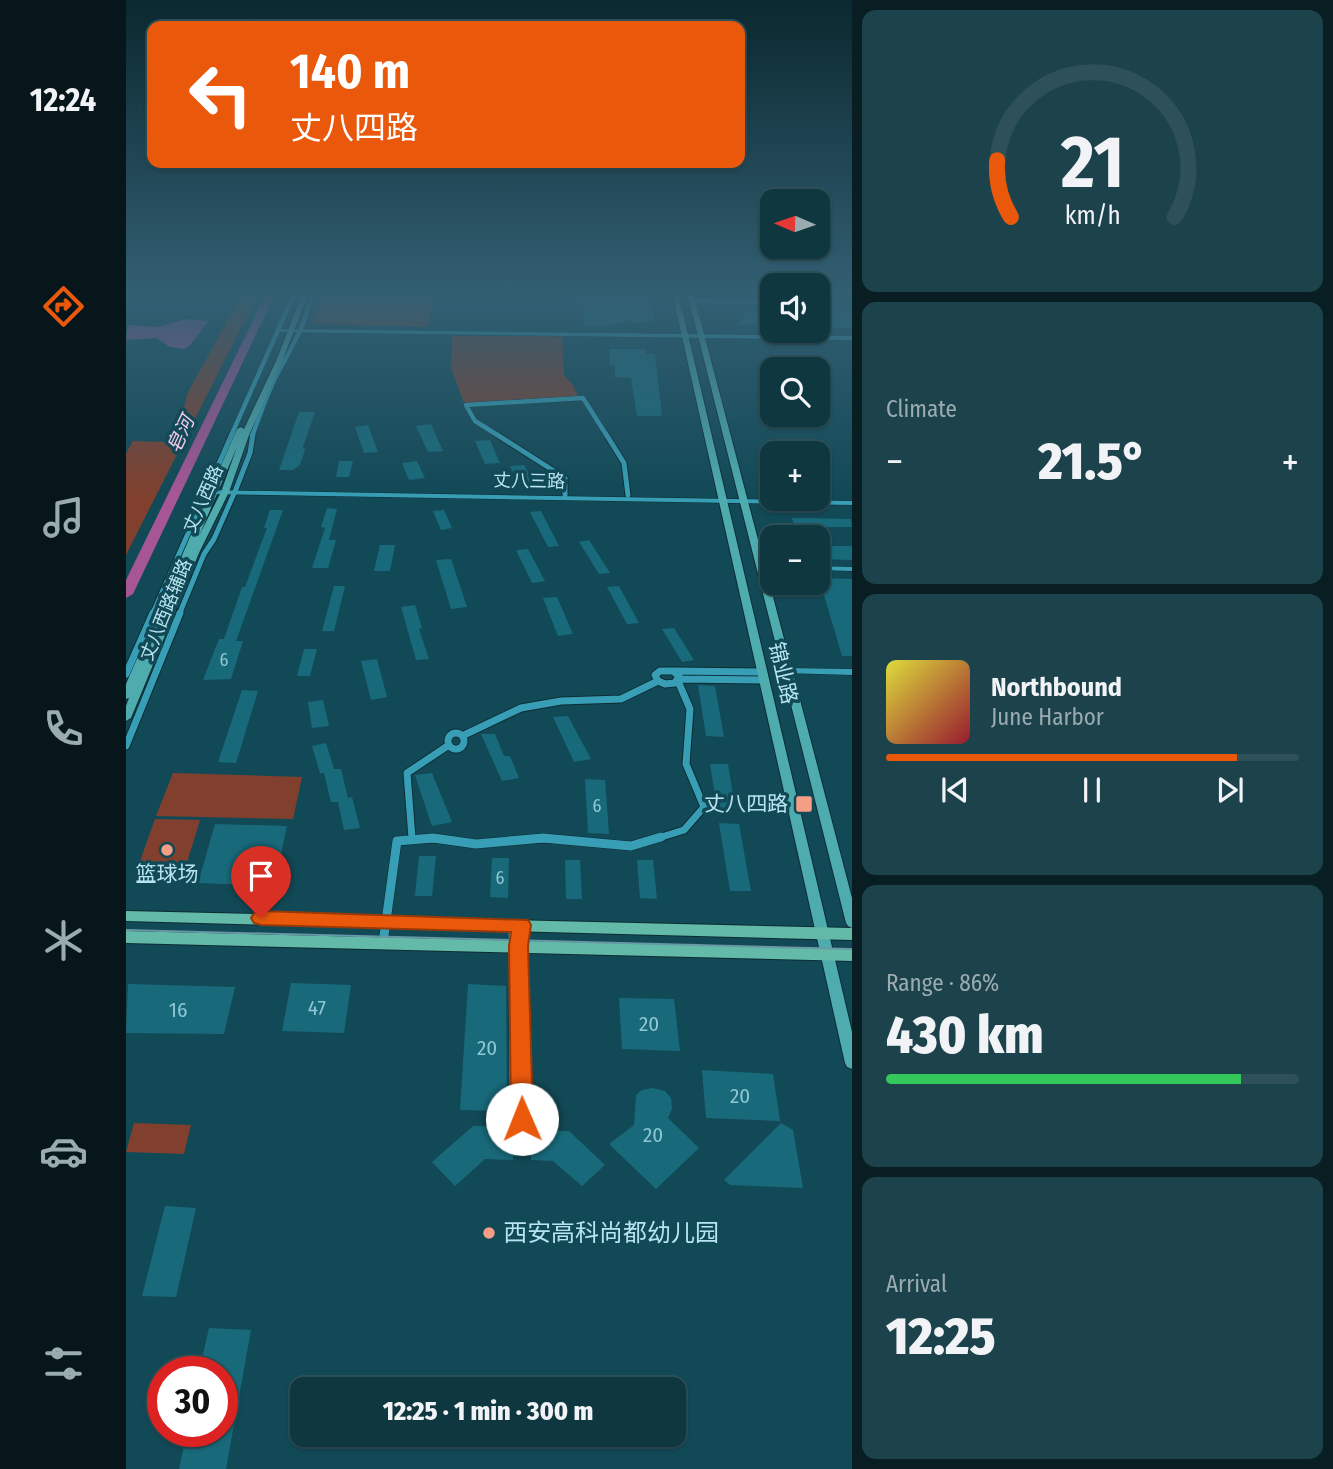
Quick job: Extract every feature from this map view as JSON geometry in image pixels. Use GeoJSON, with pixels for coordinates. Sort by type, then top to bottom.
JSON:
{"type":"FeatureCollection","features":[{"type":"Feature","properties":{"kind":"main road","name":"丈八西路"},"geometry":{"type":"LineString","coordinates":[[126,719],[274,361]]}},
{"type":"Feature","properties":{"kind":"main road","name":"锦业路"},"geometry":{"type":"LineString","coordinates":[[690,361],[852,1063]]}},
{"type":"Feature","properties":{"kind":"main road","name":"锦业路"},"geometry":{"type":"LineString","coordinates":[[707,361],[743,499],[760,549]]}},
{"type":"Feature","properties":{"kind":"main road","name":"丈八西路"},"geometry":{"type":"LineString","coordinates":[[126,696],[222,490]]}},
{"type":"Feature","properties":{"kind":"main road","name":"锦业路"},"geometry":{"type":"LineString","coordinates":[[771,595],[786,671],[852,923]]}},
{"type":"Feature","properties":{"kind":"main road"},"geometry":{"type":"LineString","coordinates":[[126,916],[852,934]]}},
{"type":"Feature","properties":{"kind":"main road"},"geometry":{"type":"LineString","coordinates":[[126,937],[852,955]]}},
{"type":"Feature","properties":{"kind":"street","name":"丈八西路辅路"},"geometry":{"type":"LineString","coordinates":[[126,674],[222,490],[274,361]]}},
{"type":"Feature","properties":{"kind":"street"},"geometry":{"type":"LineString","coordinates":[[565,495],[565,478],[475,421],[466,405],[583,398],[624,463],[628,495]]}},
{"type":"Feature","properties":{"kind":"street","name":"丈八西路辅路"},"geometry":{"type":"LineString","coordinates":[[126,746],[204,554],[214,539],[222,490]]}},
{"type":"Feature","properties":{"kind":"street","name":"丈八三路"},"geometry":{"type":"LineString","coordinates":[[222,490],[852,501]]}},
{"type":"Feature","properties":{"kind":"street","name":"丈八三路"},"geometry":{"type":"LineString","coordinates":[[222,490],[628,495],[723,499]]}},
{"type":"Feature","properties":{"kind":"street","name":"丈八三路"},"geometry":{"type":"LineString","coordinates":[[743,499],[760,498]]}},
{"type":"Feature","properties":{"kind":"street","name":"丈八三路"},"geometry":{"type":"LineString","coordinates":[[830,500],[852,501]]}},
{"type":"Feature","properties":{"kind":"street"},"geometry":{"type":"LineString","coordinates":[[830,568],[852,569]]}},
{"type":"Feature","properties":{"kind":"street"},"geometry":{"type":"LineString","coordinates":[[673,671],[762,676],[679,680],[665,684],[655,677],[657,673],[673,671]]}},
{"type":"Feature","properties":{"kind":"street"},"geometry":{"type":"LineString","coordinates":[[383,943],[397,841],[412,838],[477,844],[542,838],[631,846],[684,830],[704,807],[686,764],[690,709],[673,671]]}},
{"type":"Feature","properties":{"kind":"street"},"geometry":{"type":"LineString","coordinates":[[786,671],[852,672]]}},
{"type":"Feature","properties":{"kind":"street"},"geometry":{"type":"LineString","coordinates":[[412,838],[407,772],[449,745],[463,745],[466,741],[462,736],[521,708],[561,701],[621,699],[658,681]]}},
{"type":"Feature","properties":{"kind":"street"},"geometry":{"type":"LineString","coordinates":[[515,946],[522,1119],[514,1118],[515,946],[517,925]]}},
{"type":"Feature","properties":{"kind":"shaded area"},"geometry":{"type":"Polygon","coordinates":[[[205,361],[224,361],[126,555],[126,453],[133,441],[165,442],[184,408],[187,394],[205,361]]]}},
{"type":"Feature","properties":{"kind":"shaded area"},"geometry":{"type":"Polygon","coordinates":[[[451,361],[563,361],[564,375],[578,396],[464,403],[451,368],[451,361]]]}},
{"type":"Feature","properties":{"kind":"shaded area"},"geometry":{"type":"Polygon","coordinates":[[[173,773],[302,777],[293,819],[156,816],[173,773]]]}},
{"type":"Feature","properties":{"kind":"shaded area","name":"篮球场"},"geometry":{"type":"Polygon","coordinates":[[[155,819],[200,820],[181,882],[133,881],[155,819]]]}},
{"type":"Feature","properties":{"kind":"shaded area"},"geometry":{"type":"Polygon","coordinates":[[[134,1123],[191,1125],[184,1154],[126,1152],[134,1123]]]}},
{"type":"Feature","properties":{"kind":"building"},"geometry":{"type":"Polygon","coordinates":[[[610,361],[656,361],[662,416],[637,416],[631,378],[615,377],[615,365],[610,365],[610,361]]]}},
{"type":"Feature","properties":{"kind":"building"},"geometry":{"type":"Polygon","coordinates":[[[299,412],[315,412],[300,465],[293,470],[279,470],[299,412]]]}},
{"type":"Feature","properties":{"kind":"building"},"geometry":{"type":"Polygon","coordinates":[[[431,424],[443,451],[428,452],[416,426],[431,424]]]}},
{"type":"Feature","properties":{"kind":"building"},"geometry":{"type":"Polygon","coordinates":[[[368,425],[378,452],[364,453],[355,427],[368,425]]]}},
{"type":"Feature","properties":{"kind":"building"},"geometry":{"type":"Polygon","coordinates":[[[490,440],[500,463],[485,464],[475,441],[490,440]]]}},
{"type":"Feature","properties":{"kind":"building"},"geometry":{"type":"Polygon","coordinates":[[[339,461],[353,461],[349,477],[336,477],[339,461]]]}},
{"type":"Feature","properties":{"kind":"building"},"geometry":{"type":"Polygon","coordinates":[[[417,461],[425,478],[409,480],[402,463],[417,461]]]}},
{"type":"Feature","properties":{"kind":"building"},"geometry":{"type":"Polygon","coordinates":[[[524,465],[534,483],[519,484],[510,466],[524,465]]]}},
{"type":"Feature","properties":{"kind":"building"},"geometry":{"type":"Polygon","coordinates":[[[327,508],[337,509],[329,540],[336,540],[328,568],[312,568],[325,528],[321,527],[327,508]]]}},
{"type":"Feature","properties":{"kind":"building"},"geometry":{"type":"Polygon","coordinates":[[[270,510],[283,510],[236,641],[243,641],[231,679],[203,680],[219,639],[224,639],[242,587],[245,587],[267,528],[264,528],[270,510]]]}},
{"type":"Feature","properties":{"kind":"building"},"geometry":{"type":"Polygon","coordinates":[[[444,510],[452,528],[441,530],[433,511],[444,510]]]}},
{"type":"Feature","properties":{"kind":"building"},"geometry":{"type":"Polygon","coordinates":[[[541,511],[559,546],[548,547],[530,512],[541,511]]]}},
{"type":"Feature","properties":{"kind":"building"},"geometry":{"type":"Polygon","coordinates":[[[792,518],[851,519],[852,527],[830,525],[794,525],[792,518]]]}},
{"type":"Feature","properties":{"kind":"building"},"geometry":{"type":"Polygon","coordinates":[[[589,540],[610,573],[599,574],[579,542],[589,540]]]}},
{"type":"Feature","properties":{"kind":"building"},"geometry":{"type":"Polygon","coordinates":[[[380,545],[395,545],[390,571],[374,571],[380,545]]]}},
{"type":"Feature","properties":{"kind":"building"},"geometry":{"type":"Polygon","coordinates":[[[830,546],[852,546],[852,560],[830,559],[830,546]]]}},
{"type":"Feature","properties":{"kind":"building"},"geometry":{"type":"Polygon","coordinates":[[[528,549],[545,581],[532,583],[516,550],[528,549]]]}},
{"type":"Feature","properties":{"kind":"building"},"geometry":{"type":"Polygon","coordinates":[[[451,559],[467,607],[451,609],[436,560],[451,559]]]}},
{"type":"Feature","properties":{"kind":"building"},"geometry":{"type":"Polygon","coordinates":[[[830,578],[852,579],[852,656],[842,656],[824,595],[830,595],[830,578]]]}},
{"type":"Feature","properties":{"kind":"building"},"geometry":{"type":"Polygon","coordinates":[[[334,586],[345,586],[334,631],[322,631],[334,586]]]}},
{"type":"Feature","properties":{"kind":"building"},"geometry":{"type":"Polygon","coordinates":[[[619,586],[639,623],[627,624],[607,587],[619,586]]]}},
{"type":"Feature","properties":{"kind":"building"},"geometry":{"type":"Polygon","coordinates":[[[557,597],[573,634],[558,636],[543,598],[557,597]]]}},
{"type":"Feature","properties":{"kind":"building"},"geometry":{"type":"Polygon","coordinates":[[[415,605],[422,628],[419,629],[429,659],[416,660],[401,607],[415,605]]]}},
{"type":"Feature","properties":{"kind":"building"},"geometry":{"type":"Polygon","coordinates":[[[674,628],[694,660],[682,662],[662,629],[674,628]]]}},
{"type":"Feature","properties":{"kind":"building"},"geometry":{"type":"Polygon","coordinates":[[[304,649],[317,649],[310,676],[297,676],[304,649]]]}},
{"type":"Feature","properties":{"kind":"building"},"geometry":{"type":"Polygon","coordinates":[[[377,659],[387,697],[371,700],[361,661],[377,659]]]}},
{"type":"Feature","properties":{"kind":"building"},"geometry":{"type":"Polygon","coordinates":[[[698,685],[715,686],[724,737],[706,736],[698,685]]]}},
{"type":"Feature","properties":{"kind":"building"},"geometry":{"type":"Polygon","coordinates":[[[242,690],[258,691],[236,763],[218,762],[242,690]]]}},
{"type":"Feature","properties":{"kind":"building"},"geometry":{"type":"Polygon","coordinates":[[[323,700],[329,726],[312,728],[308,702],[323,700]]]}},
{"type":"Feature","properties":{"kind":"building"},"geometry":{"type":"Polygon","coordinates":[[[568,716],[591,759],[574,762],[553,717],[568,716]]]}},
{"type":"Feature","properties":{"kind":"building"},"geometry":{"type":"Polygon","coordinates":[[[481,734],[495,734],[504,756],[510,756],[519,778],[502,781],[481,734]]]}},
{"type":"Feature","properties":{"kind":"building"},"geometry":{"type":"Polygon","coordinates":[[[326,743],[334,769],[341,769],[348,798],[352,797],[360,828],[344,830],[338,802],[331,802],[324,773],[320,773],[312,746],[326,743]]]}},
{"type":"Feature","properties":{"kind":"building"},"geometry":{"type":"Polygon","coordinates":[[[710,764],[728,764],[735,808],[717,808],[710,764]]]}},
{"type":"Feature","properties":{"kind":"building"},"geometry":{"type":"Polygon","coordinates":[[[432,773],[452,822],[432,826],[415,775],[432,773]]]}},
{"type":"Feature","properties":{"kind":"building"},"geometry":{"type":"Polygon","coordinates":[[[585,779],[605,780],[609,834],[588,833],[585,779]]]}},
{"type":"Feature","properties":{"kind":"building"},"geometry":{"type":"Polygon","coordinates":[[[719,823],[739,824],[751,891],[730,891],[719,823]]]}},
{"type":"Feature","properties":{"kind":"building"},"geometry":{"type":"Polygon","coordinates":[[[215,824],[287,826],[274,886],[198,883],[215,824]]]}},
{"type":"Feature","properties":{"kind":"building"},"geometry":{"type":"Polygon","coordinates":[[[419,856],[436,856],[432,896],[415,896],[419,856]]]}},
{"type":"Feature","properties":{"kind":"building"},"geometry":{"type":"Polygon","coordinates":[[[492,858],[509,858],[508,898],[490,897],[492,858]]]}},
{"type":"Feature","properties":{"kind":"building"},"geometry":{"type":"Polygon","coordinates":[[[565,860],[580,860],[582,899],[566,899],[565,860]]]}},
{"type":"Feature","properties":{"kind":"building"},"geometry":{"type":"Polygon","coordinates":[[[637,860],[653,860],[657,899],[640,898],[637,860]]]}},
{"type":"Feature","properties":{"kind":"building"},"geometry":{"type":"Polygon","coordinates":[[[291,983],[351,985],[344,1033],[282,1031],[291,983]]]}},
{"type":"Feature","properties":{"kind":"building"},"geometry":{"type":"Polygon","coordinates":[[[128,984],[235,987],[224,1034],[126,1033],[128,984]]]}},
{"type":"Feature","properties":{"kind":"building"},"geometry":{"type":"Polygon","coordinates":[[[468,984],[506,986],[507,1111],[460,1110],[468,984]]]}},
{"type":"Feature","properties":{"kind":"building"},"geometry":{"type":"Polygon","coordinates":[[[619,998],[674,999],[680,1051],[622,1049],[619,998]]]}},
{"type":"Feature","properties":{"kind":"building"},"geometry":{"type":"Polygon","coordinates":[[[702,1070],[773,1074],[780,1121],[706,1118],[702,1070]]]}},
{"type":"Feature","properties":{"kind":"building"},"geometry":{"type":"Polygon","coordinates":[[[653,1088],[665,1091],[671,1098],[672,1109],[668,1118],[699,1148],[656,1189],[609,1144],[634,1125],[636,1095],[642,1090],[653,1088]]]}},
{"type":"Feature","properties":{"kind":"building"},"geometry":{"type":"Polygon","coordinates":[[[781,1123],[793,1130],[803,1188],[730,1185],[724,1180],[781,1123]]]}},
{"type":"Feature","properties":{"kind":"building"},"geometry":{"type":"Polygon","coordinates":[[[473,1126],[513,1127],[513,1160],[485,1159],[455,1186],[432,1162],[473,1126]]]}},
{"type":"Feature","properties":{"kind":"building"},"geometry":{"type":"Polygon","coordinates":[[[531,1130],[569,1131],[605,1165],[582,1186],[553,1161],[531,1160],[531,1130]]]}},
{"type":"Feature","properties":{"kind":"building"},"geometry":{"type":"Polygon","coordinates":[[[165,1206],[196,1208],[176,1297],[142,1296],[165,1206]]]}},
{"type":"Feature","properties":{"kind":"building"},"geometry":{"type":"Polygon","coordinates":[[[209,1328],[251,1330],[238,1402],[238,1356],[203,1356],[209,1328]]]}},
{"type":"Feature","properties":{"kind":"building"},"geometry":{"type":"Polygon","coordinates":[[[184,1447],[230,1447],[226,1469],[179,1469],[184,1447]]]}},
{"type":"Feature","properties":{"kind":"waterway","name":"皂河"},"geometry":{"type":"LineString","coordinates":[[126,594],[239,361]]}},
{"type":"Feature","properties":{"kind":"tram line"},"geometry":{"type":"LineString","coordinates":[[126,930],[852,949]]}},
{"type":"Feature","properties":{"kind":"place","name":"丈八四路"},"geometry":{"type":"Point","coordinates":[804,804]}},
{"type":"Feature","properties":{"kind":"place","name":"篮球场"},"geometry":{"type":"Point","coordinates":[167,850]}},
{"type":"Feature","properties":{"kind":"place","name":"西安高科尚都幼儿园"},"geometry":{"type":"Point","coordinates":[489,1233]}},
{"type":"Feature","properties":{"kind":"route"},"geometry":{"type":"LineString","coordinates":[[261,918],[521,925],[518,946],[522,1119]]}}]}
